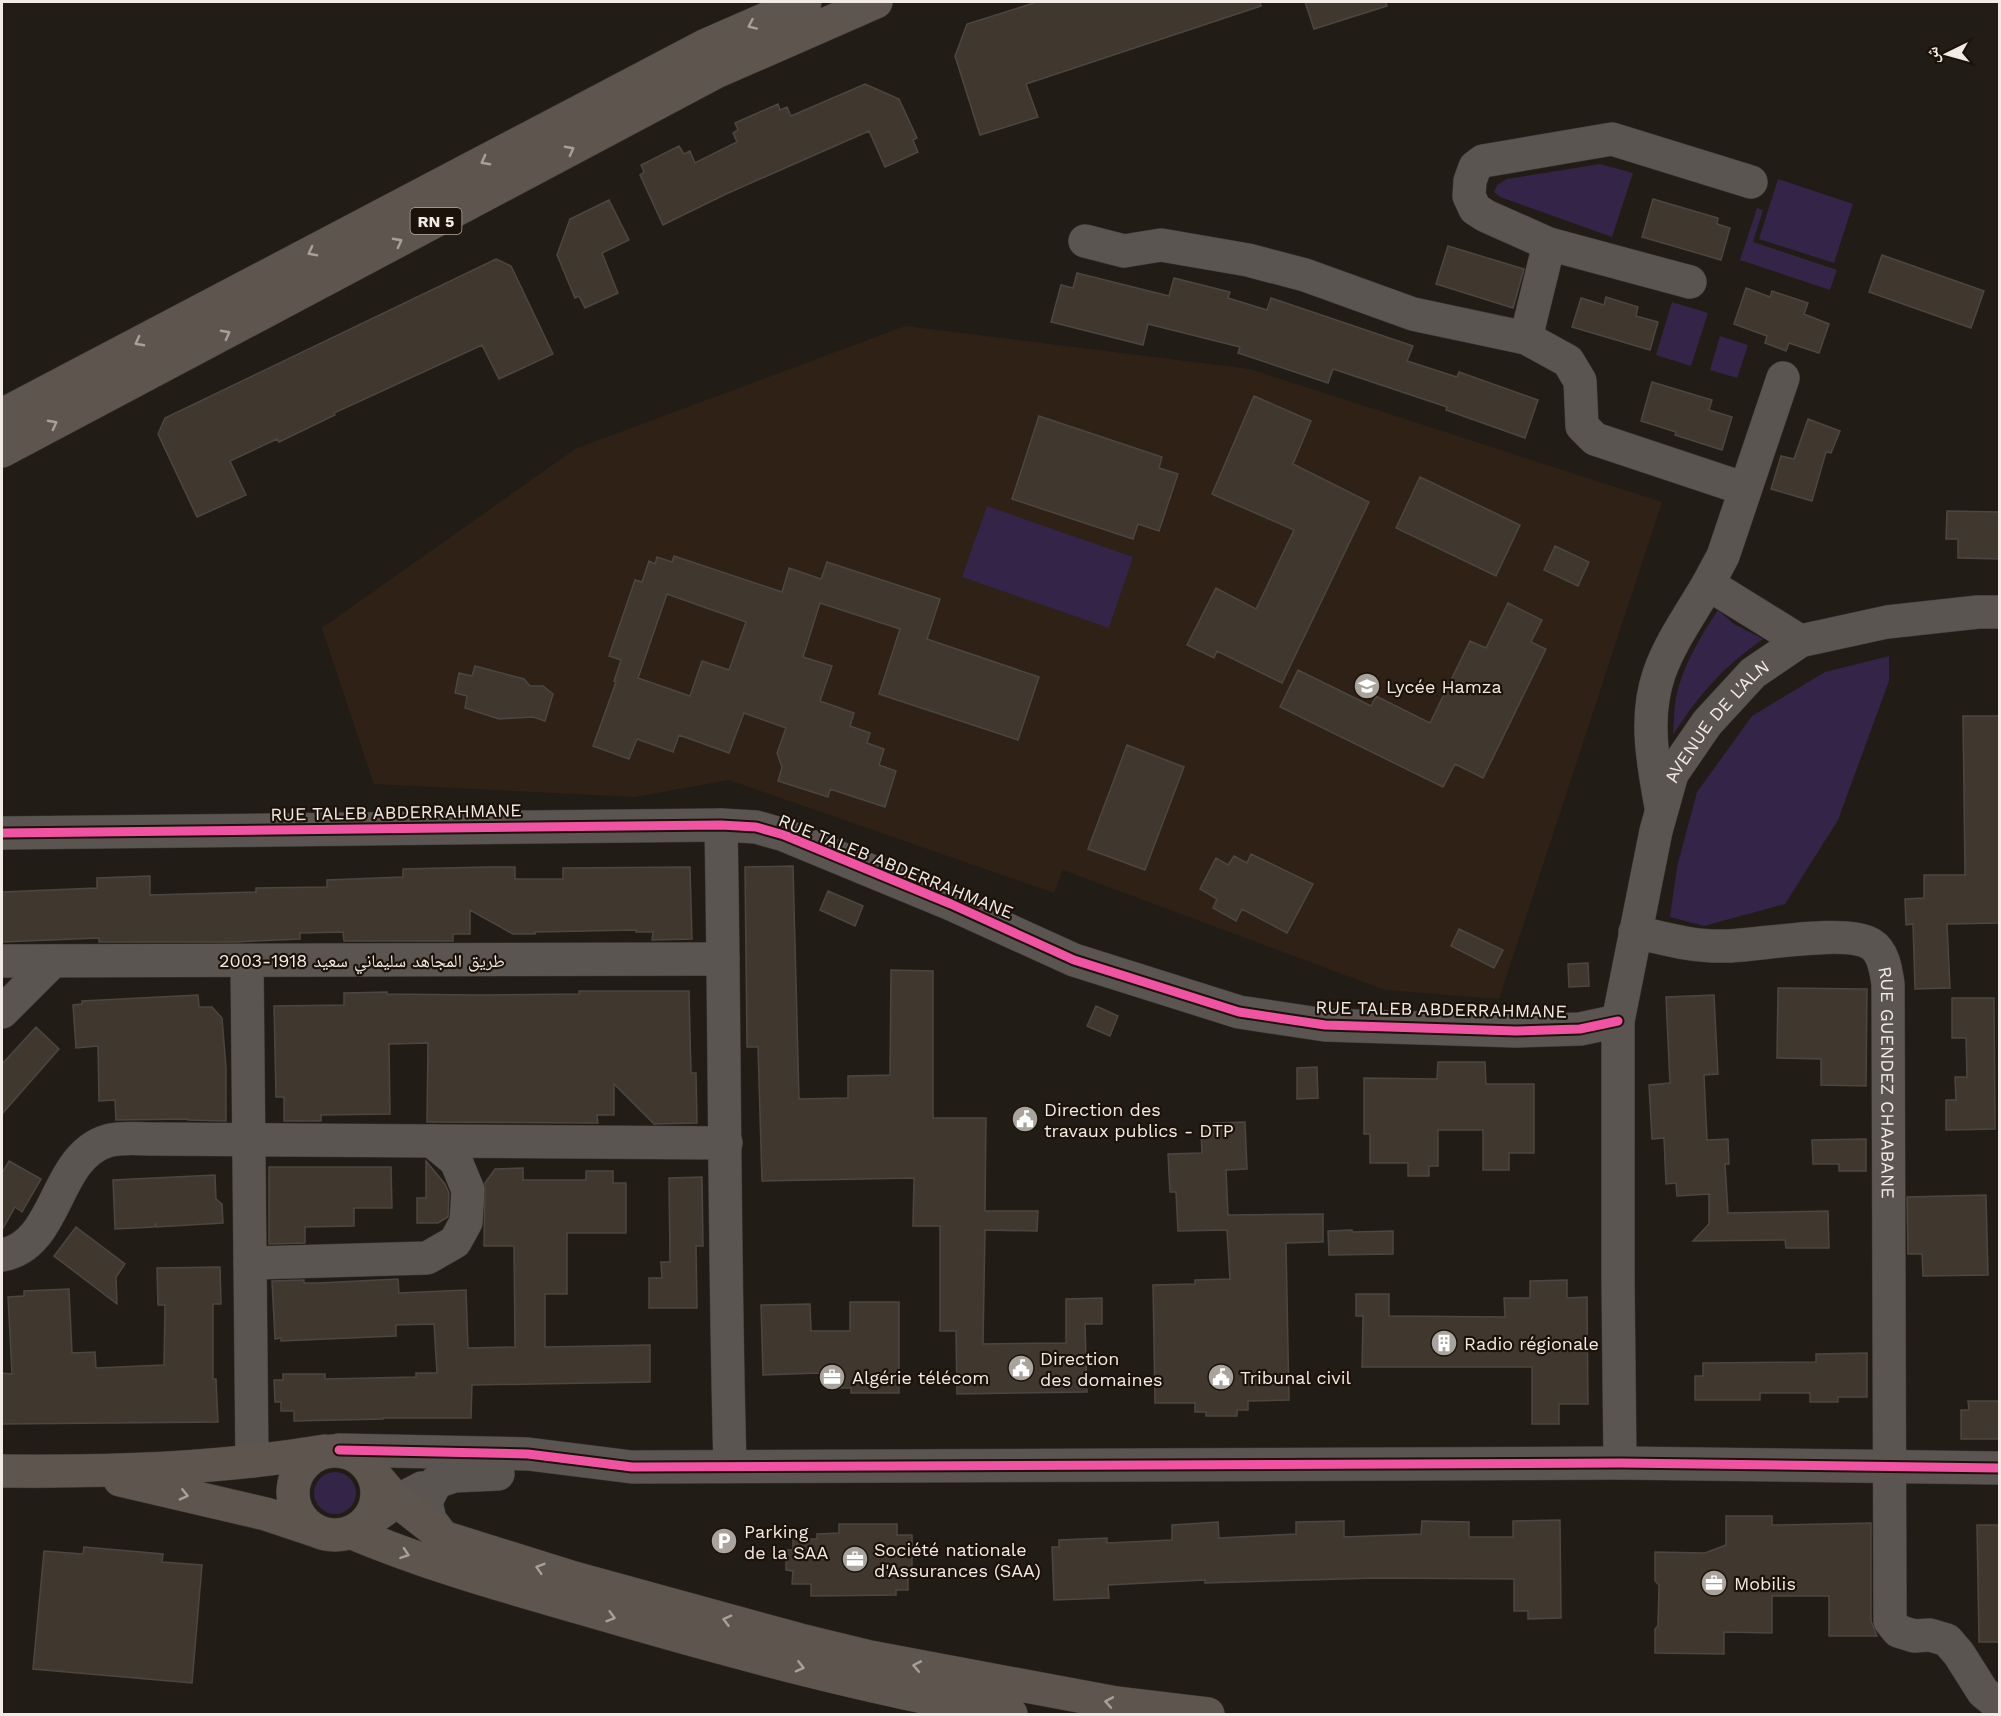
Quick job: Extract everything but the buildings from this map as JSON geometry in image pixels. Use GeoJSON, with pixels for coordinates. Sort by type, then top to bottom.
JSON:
{"type":"FeatureCollection","features":[{"type":"Feature","properties":{"kind":"main road","name":"RN 5"},"geometry":{"type":"LineString","coordinates":[[2,415],[704,46],[805,2]]}},
{"type":"Feature","properties":{"kind":"main road","name":"RN 5"},"geometry":{"type":"LineString","coordinates":[[2,451],[716,72],[876,2]]}},
{"type":"Feature","properties":{"kind":"main road"},"geometry":{"type":"LineString","coordinates":[[332,1451],[313,1457],[303,1466],[296,1478],[293,1491],[295,1505],[301,1517],[310,1527],[345,1530],[372,1514],[377,1501],[377,1487],[373,1473]]}},
{"type":"Feature","properties":{"kind":"main road"},"geometry":{"type":"LineString","coordinates":[[2,1471],[86,1472],[252,1461],[332,1451],[353,1454],[365,1462],[397,1501],[443,1537],[585,1581],[870,1657],[1116,1703],[1208,1714]]}},
{"type":"Feature","properties":{"kind":"main road"},"geometry":{"type":"LineString","coordinates":[[86,1472],[345,1530],[400,1553],[708,1645],[937,1701],[1011,1714]]}},
{"type":"Feature","properties":{"kind":"street"},"geometry":{"type":"LineString","coordinates":[[1690,282],[1549,244],[1486,216],[1475,209],[1468,196],[1475,167],[1483,161],[1612,138],[1751,182]]}},
{"type":"Feature","properties":{"kind":"street"},"geometry":{"type":"LineString","coordinates":[[1085,241],[1124,251],[1161,245],[1248,260],[1305,275],[1413,314],[1526,338],[1568,361],[1580,381],[1582,426],[1595,439],[1745,489]]}},
{"type":"Feature","properties":{"kind":"street"},"geometry":{"type":"LineString","coordinates":[[1526,338],[1549,244]]}},
{"type":"Feature","properties":{"kind":"street"},"geometry":{"type":"LineString","coordinates":[[1661,809],[1651,755],[1652,702],[1660,673],[1669,652],[1723,556],[1783,378]]}},
{"type":"Feature","properties":{"kind":"street"},"geometry":{"type":"LineString","coordinates":[[1708,584],[1800,641]]}},
{"type":"Feature","properties":{"kind":"street","name":"AVENUE DE L'ALN"},"geometry":{"type":"LineString","coordinates":[[1620,1463],[1618,1021],[1661,809],[1672,774],[1707,723],[1753,673],[1800,641],[1887,622],[1978,612],[2000,612]]}},
{"type":"Feature","properties":{"kind":"street"},"geometry":{"type":"LineString","coordinates":[[721,825],[726,1143],[726,1337],[730,1466]]}},
{"type":"Feature","properties":{"kind":"street","name":"RUE TALEB ABDERRAHMANE"},"geometry":{"type":"LineString","coordinates":[[2,833],[721,825],[756,827],[784,835],[951,904],[1074,960],[1239,1012],[1325,1025],[1516,1031],[1580,1029],[1618,1021]]}},
{"type":"Feature","properties":{"kind":"street","name":"RUE GUENDEZ CHAABANE"},"geometry":{"type":"LineString","coordinates":[[1635,932],[1691,946],[1727,946],[1827,937],[1857,939],[1870,944],[1878,951],[1886,966],[1888,984],[1890,1621],[1898,1631],[1914,1636],[1930,1635],[1947,1640],[1959,1654],[1983,1692],[2000,1706]]}},
{"type":"Feature","properties":{"kind":"street","name":"طريق المجاهد سليماني سعيد 1918-2003"},"geometry":{"type":"LineString","coordinates":[[2,961],[723,959]]}},
{"type":"Feature","properties":{"kind":"street"},"geometry":{"type":"LineString","coordinates":[[2,1012],[53,961]]}},
{"type":"Feature","properties":{"kind":"street"},"geometry":{"type":"LineString","coordinates":[[247,961],[252,1461]]}},
{"type":"Feature","properties":{"kind":"street"},"geometry":{"type":"LineString","coordinates":[[2,1255],[12,1253],[32,1241],[84,1154],[107,1141],[153,1138],[247,1141],[726,1143]]}},
{"type":"Feature","properties":{"kind":"street"},"geometry":{"type":"LineString","coordinates":[[250,1263],[428,1258],[455,1242],[466,1222],[468,1190],[456,1161],[432,1141]]}},
{"type":"Feature","properties":{"kind":"street"},"geometry":{"type":"LineString","coordinates":[[332,1451],[528,1454],[632,1467]]}},
{"type":"Feature","properties":{"kind":"street"},"geometry":{"type":"LineString","coordinates":[[345,1530],[414,1491],[454,1476],[632,1467],[1620,1463],[2000,1468]]}},
{"type":"Feature","properties":{"kind":"street"},"geometry":{"type":"LineString","coordinates":[[436,1482],[426,1502],[430,1520],[443,1537]]}},
{"type":"Feature","properties":{"kind":"shaded area"},"geometry":{"type":"Polygon","coordinates":[[[1600,164],[1633,173],[1612,237],[1500,197],[1494,192],[1497,185],[1507,179],[1600,164]]]}},
{"type":"Feature","properties":{"kind":"shaded area"},"geometry":{"type":"Polygon","coordinates":[[[1778,179],[1853,204],[1834,263],[1759,239],[1778,179]]]}},
{"type":"Feature","properties":{"kind":"shaded area"},"geometry":{"type":"Polygon","coordinates":[[[1757,208],[1763,210],[1753,242],[1837,270],[1830,290],[1740,260],[1757,208]]]}},
{"type":"Feature","properties":{"kind":"shaded area"},"geometry":{"type":"Polygon","coordinates":[[[1672,302],[1708,313],[1691,366],[1656,355],[1672,302]]]}},
{"type":"Feature","properties":{"kind":"shaded area"},"geometry":{"type":"Polygon","coordinates":[[[905,326],[1250,369],[1662,502],[1499,999],[1385,990],[1063,870],[1054,893],[729,780],[635,797],[374,784],[322,628],[575,449],[905,326]]]}},
{"type":"Feature","properties":{"kind":"shaded area"},"geometry":{"type":"Polygon","coordinates":[[[1720,336],[1748,345],[1737,378],[1710,370],[1720,336]]]}},
{"type":"Feature","properties":{"kind":"shaded area"},"geometry":{"type":"Polygon","coordinates":[[[987,506],[1133,557],[1109,628],[962,577],[987,506]]]}},
{"type":"Feature","properties":{"kind":"shaded area"},"geometry":{"type":"Polygon","coordinates":[[[1718,610],[1734,624],[1763,639],[1735,660],[1713,682],[1673,735],[1676,697],[1683,674],[1718,610]]]}},
{"type":"Feature","properties":{"kind":"shaded area"},"geometry":{"type":"Polygon","coordinates":[[[1889,656],[1889,681],[1838,820],[1785,904],[1704,926],[1670,917],[1677,867],[1697,792],[1752,716],[1825,672],[1889,656]]]}},
{"type":"Feature","properties":{"kind":"shaded area"},"geometry":{"type":"Polygon","coordinates":[[[335,1472],[343,1473],[350,1478],[355,1485],[355,1501],[350,1508],[343,1513],[335,1514],[327,1513],[320,1508],[315,1501],[314,1493],[315,1485],[320,1478],[327,1473],[335,1472]]]}},
{"type":"Feature","properties":{"kind":"cycle path"},"geometry":{"type":"LineString","coordinates":[[2,833],[721,825],[756,827],[784,835],[951,904],[1074,960],[1239,1012],[1325,1025],[1516,1031],[1580,1029],[1618,1021]]}},
{"type":"Feature","properties":{"kind":"cycle path"},"geometry":{"type":"LineString","coordinates":[[339,1450],[528,1454],[632,1467],[1620,1463],[2000,1468]]}},
{"type":"Feature","properties":{"kind":"place","name":"Lycée Hamza"},"geometry":{"type":"Point","coordinates":[1367,686]}},
{"type":"Feature","properties":{"kind":"place","name":"Direction des travaux publics - DTP"},"geometry":{"type":"Point","coordinates":[1025,1119]}},
{"type":"Feature","properties":{"kind":"place","name":"Radio régionale"},"geometry":{"type":"Point","coordinates":[1444,1343]}},
{"type":"Feature","properties":{"kind":"place","name":"Direction des domaines"},"geometry":{"type":"Point","coordinates":[1021,1368]}},
{"type":"Feature","properties":{"kind":"place","name":"Algérie télécom"},"geometry":{"type":"Point","coordinates":[832,1377]}},
{"type":"Feature","properties":{"kind":"place","name":"Tribunal civil"},"geometry":{"type":"Point","coordinates":[1221,1377]}},
{"type":"Feature","properties":{"kind":"place","name":"Parking de la SAA"},"geometry":{"type":"Point","coordinates":[724,1541]}},
{"type":"Feature","properties":{"kind":"place","name":"Société nationale d'Assurances (SAA)"},"geometry":{"type":"Point","coordinates":[855,1559]}},
{"type":"Feature","properties":{"kind":"place","name":"Mobilis"},"geometry":{"type":"Point","coordinates":[1714,1583]}}]}
